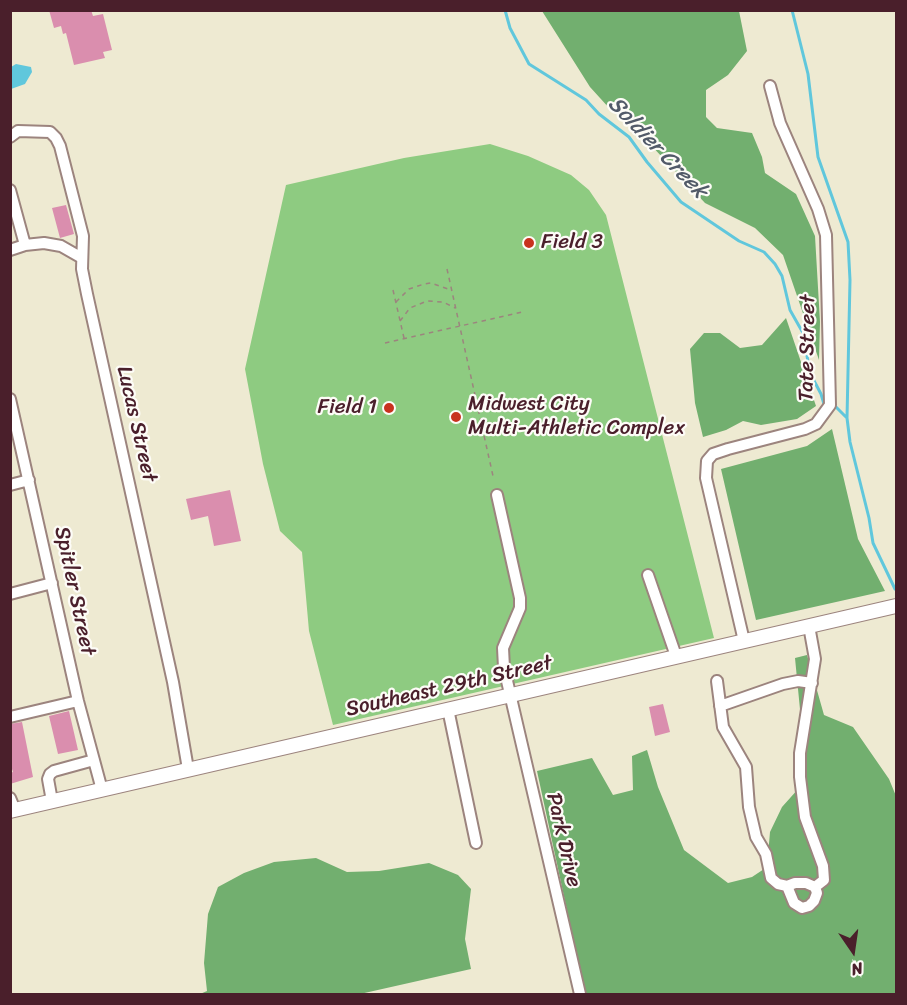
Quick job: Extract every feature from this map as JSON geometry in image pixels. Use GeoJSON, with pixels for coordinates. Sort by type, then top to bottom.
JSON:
{"type":"FeatureCollection","features":[{"type":"Feature","properties":{"kind":"main road","name":"Southeast 29th Street"},"geometry":{"type":"LineString","coordinates":[[12,807],[102,790],[897,606]]}},
{"type":"Feature","properties":{"kind":"street","name":"Tate Street"},"geometry":{"type":"LineString","coordinates":[[744,641],[706,478],[706,465],[713,454],[806,429],[816,424],[830,405],[831,396],[826,235],[818,209],[780,123],[770,86]]}},
{"type":"Feature","properties":{"kind":"street","name":"Lucas Street"},"geometry":{"type":"LineString","coordinates":[[10,137],[18,131],[41,130],[50,132],[56,138],[83,236],[82,258],[87,294],[173,682],[188,769]]}},
{"type":"Feature","properties":{"kind":"street"},"geometry":{"type":"LineString","coordinates":[[10,190],[25,245]]}},
{"type":"Feature","properties":{"kind":"street"},"geometry":{"type":"LineString","coordinates":[[10,250],[25,245],[44,243],[61,246],[82,258]]}},
{"type":"Feature","properties":{"kind":"street","name":"Spitler Street"},"geometry":{"type":"LineString","coordinates":[[10,399],[78,701],[102,790]]}},
{"type":"Feature","properties":{"kind":"street"},"geometry":{"type":"LineString","coordinates":[[10,485],[29,480]]}},
{"type":"Feature","properties":{"kind":"street","name":"Park Drive"},"geometry":{"type":"LineString","coordinates":[[497,495],[520,608],[503,648],[504,668],[579,994]]}},
{"type":"Feature","properties":{"kind":"street"},"geometry":{"type":"LineString","coordinates":[[648,575],[676,656]]}},
{"type":"Feature","properties":{"kind":"street"},"geometry":{"type":"LineString","coordinates":[[10,594],[52,583]]}},
{"type":"Feature","properties":{"kind":"street"},"geometry":{"type":"LineString","coordinates":[[809,626],[815,659],[800,753],[800,777],[805,817],[823,866],[824,880],[815,887]]}},
{"type":"Feature","properties":{"kind":"street"},"geometry":{"type":"LineString","coordinates":[[717,681],[723,727],[746,767],[756,837],[766,854],[771,878],[778,884],[787,886],[806,883],[815,887],[817,893],[814,901],[802,908],[794,903],[787,886]]}},
{"type":"Feature","properties":{"kind":"street"},"geometry":{"type":"LineString","coordinates":[[720,706],[798,681],[812,683]]}},
{"type":"Feature","properties":{"kind":"street"},"geometry":{"type":"LineString","coordinates":[[10,717],[78,701]]}},
{"type":"Feature","properties":{"kind":"street"},"geometry":{"type":"LineString","coordinates":[[448,709],[476,843]]}},
{"type":"Feature","properties":{"kind":"street"},"geometry":{"type":"LineString","coordinates":[[52,801],[48,779],[50,774],[94,760]]}},
{"type":"Feature","properties":{"kind":"path"},"geometry":{"type":"LineString","coordinates":[[447,268],[493,476]]}},
{"type":"Feature","properties":{"kind":"path"},"geometry":{"type":"LineString","coordinates":[[396,302],[409,289],[424,284],[431,283],[452,290]]}},
{"type":"Feature","properties":{"kind":"path"},"geometry":{"type":"LineString","coordinates":[[393,290],[404,339]]}},
{"type":"Feature","properties":{"kind":"path"},"geometry":{"type":"LineString","coordinates":[[400,321],[410,308],[427,301],[442,302],[456,309]]}},
{"type":"Feature","properties":{"kind":"path"},"geometry":{"type":"LineString","coordinates":[[385,343],[522,312]]}},
{"type":"Feature","properties":{"kind":"green space"},"geometry":{"type":"Polygon","coordinates":[[[542,11],[739,11],[747,51],[728,75],[706,90],[706,117],[717,128],[752,133],[762,157],[765,173],[796,194],[815,236],[820,322],[819,360],[783,255],[755,228],[705,203],[634,127],[610,109],[590,87],[542,11]]]}},
{"type":"Feature","properties":{"kind":"green space","name":"Midwest City Multi-Athletic Complex"},"geometry":{"type":"Polygon","coordinates":[[[490,144],[528,156],[571,175],[589,190],[606,215],[714,638],[333,725],[309,631],[302,552],[280,531],[263,464],[245,369],[286,185],[404,158],[490,144]]]}},
{"type":"Feature","properties":{"kind":"green space"},"geometry":{"type":"Polygon","coordinates":[[[786,318],[816,406],[797,419],[761,425],[743,421],[726,430],[703,437],[695,403],[690,349],[704,333],[720,333],[740,348],[762,345],[786,318]]]}},
{"type":"Feature","properties":{"kind":"green space"},"geometry":{"type":"Polygon","coordinates":[[[832,429],[858,539],[885,591],[756,620],[721,469],[807,446],[832,429]]]}},
{"type":"Feature","properties":{"kind":"green space"},"geometry":{"type":"Polygon","coordinates":[[[807,655],[824,715],[853,727],[889,779],[896,796],[896,994],[585,994],[537,771],[592,758],[613,795],[633,790],[632,756],[647,750],[658,787],[684,850],[728,883],[752,877],[767,867],[770,832],[782,807],[799,788],[802,730],[795,658],[807,655]]]}},
{"type":"Feature","properties":{"kind":"green space"},"geometry":{"type":"Polygon","coordinates":[[[316,858],[347,872],[379,871],[429,863],[458,875],[471,889],[465,939],[471,969],[360,994],[200,994],[207,991],[204,963],[208,914],[218,887],[244,873],[274,862],[316,858]]]}},
{"type":"Feature","properties":{"kind":"water"},"geometry":{"type":"Polygon","coordinates":[[[16,64],[31,67],[32,72],[25,84],[11,89],[11,67],[16,64]]]}},
{"type":"Feature","properties":{"kind":"building"},"geometry":{"type":"Polygon","coordinates":[[[49,10],[91,10],[93,16],[103,14],[112,50],[103,52],[105,58],[74,65],[66,33],[63,34],[61,26],[54,28],[49,10]]]}},
{"type":"Feature","properties":{"kind":"building"},"geometry":{"type":"Polygon","coordinates":[[[66,205],[74,234],[60,238],[52,208],[66,205]]]}},
{"type":"Feature","properties":{"kind":"building"},"geometry":{"type":"Polygon","coordinates":[[[230,490],[241,541],[214,546],[208,516],[191,520],[186,499],[230,490]]]}},
{"type":"Feature","properties":{"kind":"building"},"geometry":{"type":"Polygon","coordinates":[[[663,704],[670,732],[655,736],[649,707],[663,704]]]}},
{"type":"Feature","properties":{"kind":"building"},"geometry":{"type":"Polygon","coordinates":[[[69,711],[78,750],[58,754],[49,716],[69,711]]]}},
{"type":"Feature","properties":{"kind":"building"},"geometry":{"type":"Polygon","coordinates":[[[22,722],[33,777],[10,784],[10,773],[13,772],[10,763],[10,724],[22,722]]]}},
{"type":"Feature","properties":{"kind":"waterway","name":"Soldier Creek"},"geometry":{"type":"LineString","coordinates":[[505,10],[510,28],[529,64],[586,100],[599,114],[629,137],[681,202],[739,241],[764,252],[775,264],[782,276],[790,310],[803,333],[810,373],[824,404]]}},
{"type":"Feature","properties":{"kind":"waterway"},"geometry":{"type":"LineString","coordinates":[[792,10],[808,74],[818,157],[848,242],[850,280],[847,418],[850,442],[873,543],[895,589]]}},
{"type":"Feature","properties":{"kind":"waterway","name":"Soldier Creek"},"geometry":{"type":"LineString","coordinates":[[835,406],[847,418]]}},
{"type":"Feature","properties":{"kind":"place","name":"Field 3"},"geometry":{"type":"Point","coordinates":[529,243]}},
{"type":"Feature","properties":{"kind":"place","name":"Field 1"},"geometry":{"type":"Point","coordinates":[389,408]}},
{"type":"Feature","properties":{"kind":"place","name":"Midwest City Multi-Athletic Complex"},"geometry":{"type":"Point","coordinates":[456,417]}}]}
